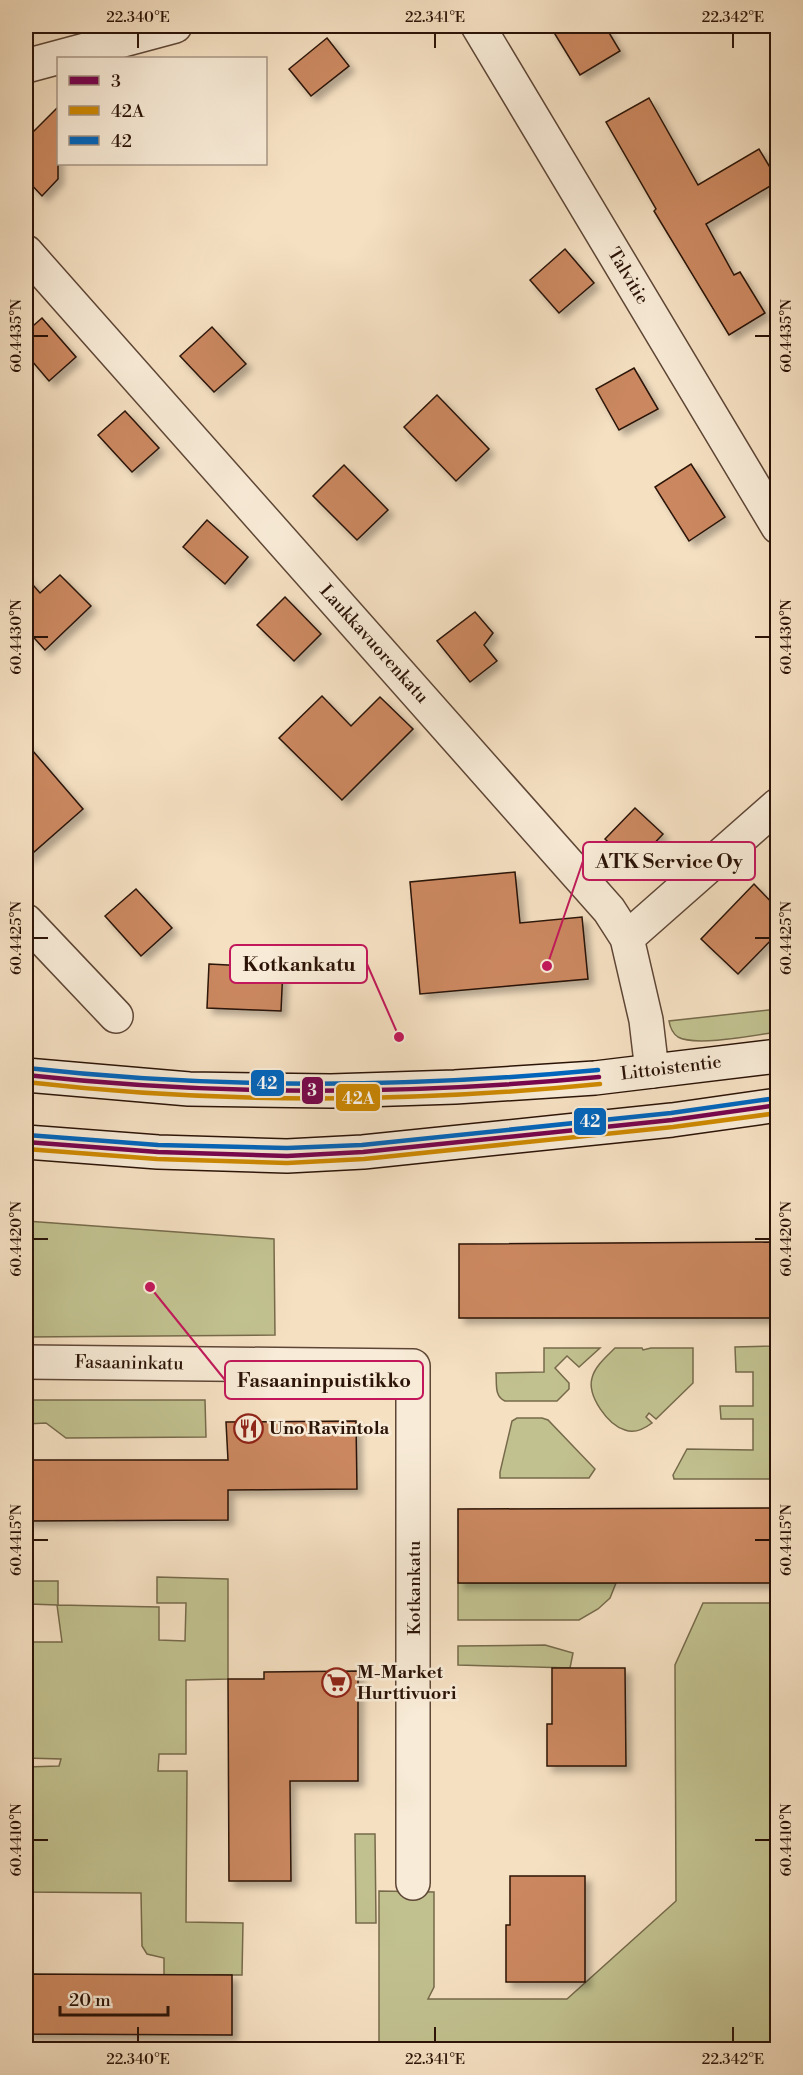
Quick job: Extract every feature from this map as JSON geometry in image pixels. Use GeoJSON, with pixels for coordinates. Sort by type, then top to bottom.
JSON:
{"type":"FeatureCollection","features":[{"type":"Feature","properties":{"kind":"street"},"geometry":{"type":"LineString","coordinates":[[60,57],[175,26]]}},
{"type":"Feature","properties":{"kind":"street","name":"Talvitie"},"geometry":{"type":"LineString","coordinates":[[478,26],[777,527]]}},
{"type":"Feature","properties":{"kind":"street"},"geometry":{"type":"LineString","coordinates":[[26,66],[57,58]]}},
{"type":"Feature","properties":{"kind":"street","name":"Laukkavuorenkatu"},"geometry":{"type":"LineString","coordinates":[[26,252],[609,910],[627,938],[646,1020],[652,1071]]}},
{"type":"Feature","properties":{"kind":"street"},"geometry":{"type":"LineString","coordinates":[[627,938],[777,805]]}},
{"type":"Feature","properties":{"kind":"street"},"geometry":{"type":"LineString","coordinates":[[26,921],[116,1016]]}},
{"type":"Feature","properties":{"kind":"street","name":"Littoistentie"},"geometry":{"type":"LineString","coordinates":[[26,1076],[189,1089],[331,1091],[455,1087],[595,1077],[777,1056]]}},
{"type":"Feature","properties":{"kind":"street"},"geometry":{"type":"LineString","coordinates":[[26,1142],[158,1152],[287,1156],[458,1143],[672,1120],[777,1105]]}},
{"type":"Feature","properties":{"kind":"street","name":"Fasaaninkatu"},"geometry":{"type":"LineString","coordinates":[[26,1362],[413,1366]]}},
{"type":"Feature","properties":{"kind":"street","name":"Kotkankatu"},"geometry":{"type":"LineString","coordinates":[[412,1883],[413,1366]]}},
{"type":"Feature","properties":{"kind":"green space"},"geometry":{"type":"Polygon","coordinates":[[[777,1009],[777,1032],[711,1041],[686,1040],[678,1037],[674,1034],[669,1021],[777,1009]]]}},
{"type":"Feature","properties":{"kind":"green space"},"geometry":{"type":"Polygon","coordinates":[[[26,1221],[274,1239],[275,1335],[26,1337],[26,1221]]]}},
{"type":"Feature","properties":{"kind":"green space"},"geometry":{"type":"Polygon","coordinates":[[[777,1231],[777,2049],[379,2049],[379,1891],[434,1892],[434,1987],[428,1999],[567,1999],[676,1901],[675,1665],[703,1603],[772,1603],[771,1479],[674,1479],[673,1475],[687,1449],[753,1450],[753,1419],[721,1419],[720,1406],[753,1406],[753,1372],[736,1372],[735,1347],[771,1346],[772,1242],[777,1231]]]}},
{"type":"Feature","properties":{"kind":"green space"},"geometry":{"type":"Polygon","coordinates":[[[544,1348],[600,1348],[579,1367],[567,1356],[555,1368],[569,1383],[569,1389],[557,1401],[505,1401],[501,1399],[497,1389],[496,1373],[544,1372],[544,1348]]]}},
{"type":"Feature","properties":{"kind":"green space"},"geometry":{"type":"Polygon","coordinates":[[[615,1348],[642,1348],[643,1350],[693,1348],[693,1383],[656,1419],[649,1413],[646,1417],[652,1423],[646,1427],[629,1431],[618,1427],[600,1409],[591,1385],[596,1369],[615,1348]]]}},
{"type":"Feature","properties":{"kind":"green space"},"geometry":{"type":"Polygon","coordinates":[[[26,1400],[205,1400],[206,1437],[66,1438],[46,1423],[26,1424],[26,1400]]]}},
{"type":"Feature","properties":{"kind":"green space"},"geometry":{"type":"Polygon","coordinates":[[[517,1418],[548,1420],[595,1469],[589,1478],[500,1478],[512,1421],[517,1418]]]}},
{"type":"Feature","properties":{"kind":"green space"},"geometry":{"type":"Polygon","coordinates":[[[157,1577],[228,1579],[228,1679],[186,1680],[186,1754],[159,1754],[158,1771],[187,1771],[186,1922],[243,1923],[242,1975],[164,1975],[164,1958],[147,1954],[142,1946],[141,1893],[26,1892],[26,1767],[59,1766],[61,1759],[26,1758],[26,1581],[58,1581],[58,1605],[159,1607],[159,1640],[185,1641],[186,1603],[157,1603],[157,1577]],[[29,1604],[29,1642],[62,1642],[57,1605],[29,1604]]]}},
{"type":"Feature","properties":{"kind":"green space"},"geometry":{"type":"Polygon","coordinates":[[[458,1583],[616,1583],[610,1598],[598,1609],[579,1620],[458,1620],[458,1583]]]}},
{"type":"Feature","properties":{"kind":"green space"},"geometry":{"type":"Polygon","coordinates":[[[545,1645],[573,1653],[570,1668],[458,1665],[458,1646],[545,1645]]]}},
{"type":"Feature","properties":{"kind":"green space"},"geometry":{"type":"Polygon","coordinates":[[[355,1834],[375,1834],[376,1923],[356,1923],[355,1834]]]}},
{"type":"Feature","properties":{"kind":"building"},"geometry":{"type":"Polygon","coordinates":[[[550,26],[605,26],[620,51],[580,75],[550,26]]]}},
{"type":"Feature","properties":{"kind":"building"},"geometry":{"type":"Polygon","coordinates":[[[327,38],[349,66],[311,96],[289,69],[327,38]]]}},
{"type":"Feature","properties":{"kind":"building"},"geometry":{"type":"Polygon","coordinates":[[[649,98],[698,185],[759,149],[777,179],[777,182],[706,224],[734,275],[740,272],[765,313],[729,335],[654,211],[656,209],[606,122],[649,98]]]}},
{"type":"Feature","properties":{"kind":"building"},"geometry":{"type":"Polygon","coordinates":[[[57,108],[58,179],[42,196],[26,179],[26,139],[57,108]]]}},
{"type":"Feature","properties":{"kind":"building"},"geometry":{"type":"Polygon","coordinates":[[[565,249],[594,283],[559,313],[530,280],[565,249]]]}},
{"type":"Feature","properties":{"kind":"building"},"geometry":{"type":"Polygon","coordinates":[[[42,318],[76,357],[49,381],[26,354],[26,332],[42,318]]]}},
{"type":"Feature","properties":{"kind":"building"},"geometry":{"type":"Polygon","coordinates":[[[212,327],[246,364],[214,392],[180,356],[212,327]]]}},
{"type":"Feature","properties":{"kind":"building"},"geometry":{"type":"Polygon","coordinates":[[[634,368],[658,409],[619,430],[596,389],[634,368]]]}},
{"type":"Feature","properties":{"kind":"building"},"geometry":{"type":"Polygon","coordinates":[[[437,395],[489,449],[456,481],[404,427],[437,395]]]}},
{"type":"Feature","properties":{"kind":"building"},"geometry":{"type":"Polygon","coordinates":[[[125,411],[159,448],[132,472],[98,435],[125,411]]]}},
{"type":"Feature","properties":{"kind":"building"},"geometry":{"type":"Polygon","coordinates":[[[691,464],[725,517],[689,541],[655,487],[691,464]]]}},
{"type":"Feature","properties":{"kind":"building"},"geometry":{"type":"Polygon","coordinates":[[[344,465],[388,510],[357,540],[313,496],[344,465]]]}},
{"type":"Feature","properties":{"kind":"building"},"geometry":{"type":"Polygon","coordinates":[[[207,520],[248,557],[225,584],[183,547],[207,520]]]}},
{"type":"Feature","properties":{"kind":"building"},"geometry":{"type":"Polygon","coordinates":[[[60,575],[91,606],[45,650],[26,629],[26,577],[40,593],[60,575]]]}},
{"type":"Feature","properties":{"kind":"building"},"geometry":{"type":"Polygon","coordinates":[[[285,597],[321,634],[294,661],[257,625],[285,597]]]}},
{"type":"Feature","properties":{"kind":"building"},"geometry":{"type":"Polygon","coordinates":[[[475,612],[493,633],[484,645],[497,661],[470,682],[437,641],[475,612]]]}},
{"type":"Feature","properties":{"kind":"building"},"geometry":{"type":"Polygon","coordinates":[[[322,696],[351,726],[380,697],[413,729],[342,800],[279,738],[322,696]]]}},
{"type":"Feature","properties":{"kind":"building"},"geometry":{"type":"Polygon","coordinates":[[[26,743],[83,809],[26,859],[26,743]]]}},
{"type":"Feature","properties":{"kind":"building"},"geometry":{"type":"Polygon","coordinates":[[[635,808],[663,834],[633,866],[605,839],[635,808]]]}},
{"type":"Feature","properties":{"kind":"building"},"geometry":{"type":"Polygon","coordinates":[[[515,872],[520,923],[582,917],[588,979],[420,994],[410,882],[515,872]]]}},
{"type":"Feature","properties":{"kind":"building"},"geometry":{"type":"Polygon","coordinates":[[[754,884],[777,908],[777,934],[738,974],[701,939],[754,884]]]}},
{"type":"Feature","properties":{"kind":"building"},"geometry":{"type":"Polygon","coordinates":[[[136,889],[172,928],[141,956],[105,916],[136,889]]]}},
{"type":"Feature","properties":{"kind":"building"},"geometry":{"type":"Polygon","coordinates":[[[209,964],[283,968],[281,1011],[207,1008],[209,964]]]}},
{"type":"Feature","properties":{"kind":"building"},"geometry":{"type":"Polygon","coordinates":[[[772,1242],[771,1318],[459,1318],[459,1244],[772,1242]]]}},
{"type":"Feature","properties":{"kind":"building"},"geometry":{"type":"Polygon","coordinates":[[[356,1421],[357,1489],[228,1490],[228,1520],[26,1521],[27,1460],[228,1460],[226,1422],[356,1421]]]}},
{"type":"Feature","properties":{"kind":"building"},"geometry":{"type":"Polygon","coordinates":[[[771,1508],[771,1583],[458,1583],[458,1509],[771,1508]]]}},
{"type":"Feature","properties":{"kind":"building"},"geometry":{"type":"Polygon","coordinates":[[[552,1668],[625,1668],[626,1766],[547,1766],[547,1724],[552,1724],[552,1668]]]}},
{"type":"Feature","properties":{"kind":"building"},"geometry":{"type":"Polygon","coordinates":[[[358,1671],[358,1781],[290,1781],[291,1881],[229,1881],[228,1679],[264,1679],[264,1672],[358,1671]]]}},
{"type":"Feature","properties":{"kind":"building"},"geometry":{"type":"Polygon","coordinates":[[[510,1876],[585,1876],[585,1982],[506,1982],[506,1925],[510,1925],[510,1876]]]}},
{"type":"Feature","properties":{"kind":"building"},"geometry":{"type":"Polygon","coordinates":[[[26,1974],[232,1975],[232,2035],[26,2034],[26,1974]]]}},
{"type":"Feature","properties":{"kind":"transit line","name":"42"},"geometry":{"type":"LineString","coordinates":[[27,1068],[169,1080],[312,1084],[455,1080],[598,1070]]}},
{"type":"Feature","properties":{"kind":"transit line","name":"3"},"geometry":{"type":"LineString","coordinates":[[26,1075],[169,1087],[312,1091],[456,1087],[599,1077]]}},
{"type":"Feature","properties":{"kind":"transit line","name":"42A"},"geometry":{"type":"LineString","coordinates":[[26,1082],[169,1094],[313,1098],[456,1095],[600,1084]]}},
{"type":"Feature","properties":{"kind":"transit line","name":"42"},"geometry":{"type":"LineString","coordinates":[[27,1135],[158,1145],[287,1148],[362,1145],[671,1113],[777,1098]]}},
{"type":"Feature","properties":{"kind":"transit line","name":"3"},"geometry":{"type":"LineString","coordinates":[[26,1142],[158,1152],[287,1156],[363,1152],[672,1120],[778,1105]]}},
{"type":"Feature","properties":{"kind":"transit line","name":"42A"},"geometry":{"type":"LineString","coordinates":[[26,1149],[157,1159],[287,1163],[364,1159],[673,1127],[778,1113]]}},
{"type":"Feature","properties":{"kind":"place","name":"ATK Service Oy"},"geometry":{"type":"Point","coordinates":[547,966]}},
{"type":"Feature","properties":{"kind":"place","name":"Kotkankatu"},"geometry":{"type":"Point","coordinates":[399,1037]}},
{"type":"Feature","properties":{"kind":"place","name":"Fasaaninpuistikko"},"geometry":{"type":"Point","coordinates":[150,1287]}},
{"type":"Feature","properties":{"kind":"place","name":"Uno Ravintola"},"geometry":{"type":"Point","coordinates":[248,1428]}},
{"type":"Feature","properties":{"kind":"place","name":"M-Market Hurttivuori"},"geometry":{"type":"Point","coordinates":[336,1682]}}]}
